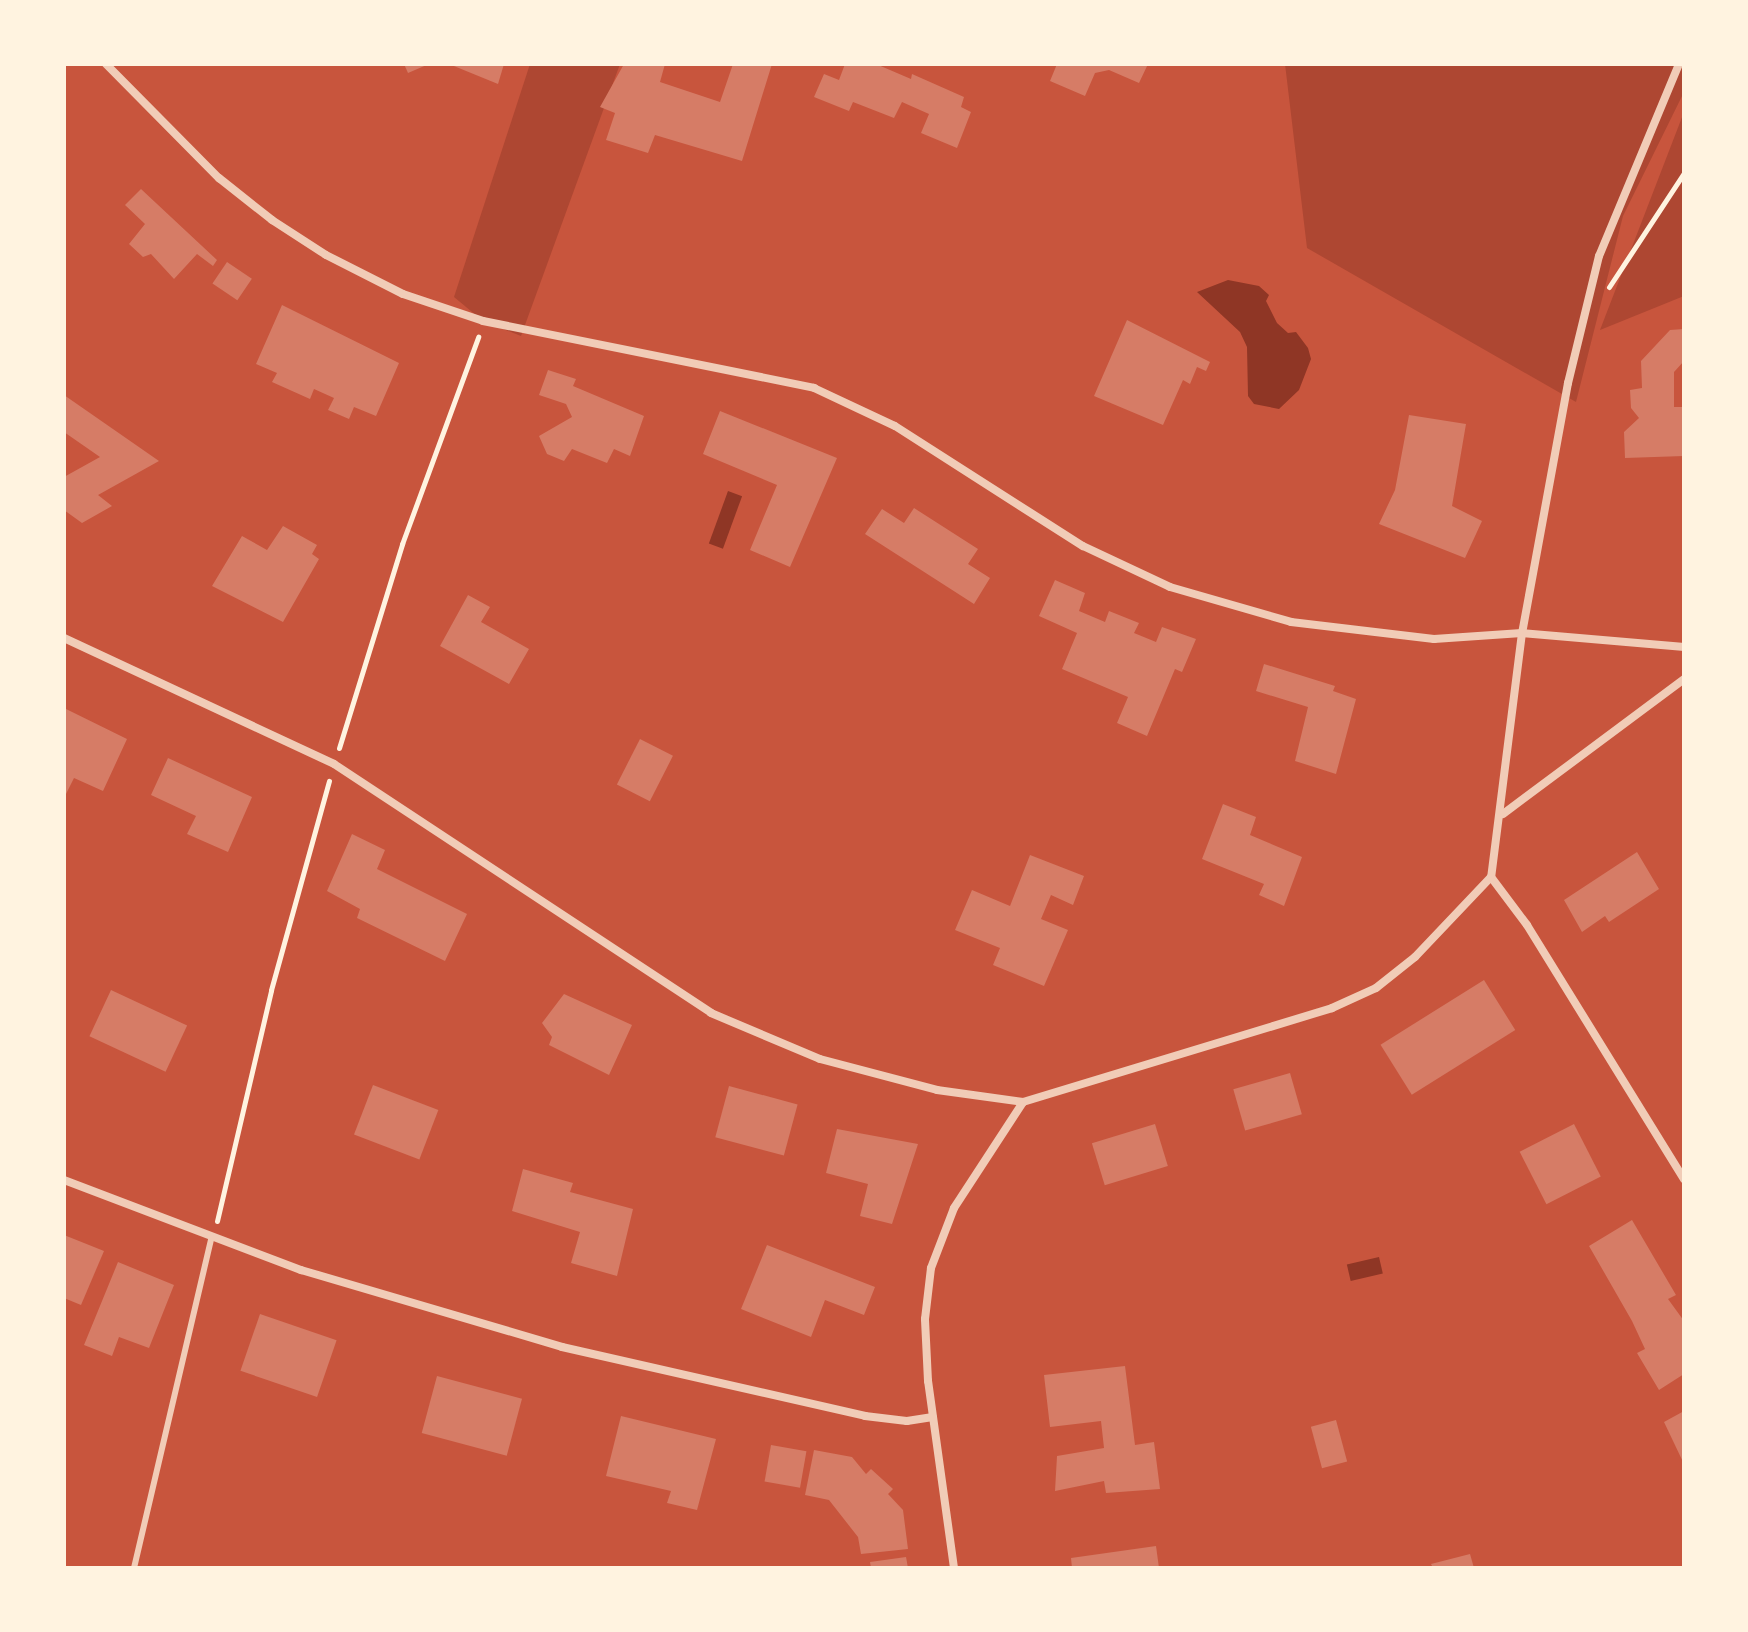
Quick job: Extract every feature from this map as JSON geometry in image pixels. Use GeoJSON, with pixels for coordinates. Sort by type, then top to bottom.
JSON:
{"type":"FeatureCollection","features":[{"type":"Feature","properties":{"kind":"street"},"geometry":{"type":"LineString","coordinates":[[106,64],[219,178],[272,220],[326,255],[403,294],[483,321],[775,376],[814,388],[895,426],[1083,546],[1208,600],[1291,622],[1434,639],[1522,633],[1684,647]]}},
{"type":"Feature","properties":{"kind":"street"},"geometry":{"type":"LineString","coordinates":[[64,638],[334,764],[711,1013],[820,1059],[937,1090],[1023,1102],[1332,1008],[1376,988],[1415,957],[1491,877],[1503,814],[1522,633],[1585,310],[1624,190],[1679,64]]}},
{"type":"Feature","properties":{"kind":"street"},"geometry":{"type":"LineString","coordinates":[[1503,814],[1684,679]]}},
{"type":"Feature","properties":{"kind":"street"},"geometry":{"type":"LineString","coordinates":[[1491,877],[1527,925],[1684,1179]]}},
{"type":"Feature","properties":{"kind":"street"},"geometry":{"type":"LineString","coordinates":[[954,1568],[933,1417],[925,1319],[931,1268],[954,1208],[1023,1102]]}},
{"type":"Feature","properties":{"kind":"street"},"geometry":{"type":"LineString","coordinates":[[64,1180],[211,1239],[385,1297],[562,1347],[865,1416],[933,1417]]}},
{"type":"Feature","properties":{"kind":"lane"},"geometry":{"type":"LineString","coordinates":[[134,1568],[211,1239]]}},
{"type":"Feature","properties":{"kind":"path"},"geometry":{"type":"LineString","coordinates":[[1585,310],[1616,281],[1684,173]]}},
{"type":"Feature","properties":{"kind":"shaded area"},"geometry":{"type":"Polygon","coordinates":[[[530,64],[620,64],[521,336],[483,321],[454,297],[530,64]]]}},
{"type":"Feature","properties":{"kind":"shaded area"},"geometry":{"type":"Polygon","coordinates":[[[1285,64],[1684,64],[1684,92],[1623,216],[1576,402],[1307,248],[1285,64]]]}},
{"type":"Feature","properties":{"kind":"shaded area"},"geometry":{"type":"Polygon","coordinates":[[[1684,112],[1684,296],[1600,330],[1684,112]]]}},
{"type":"Feature","properties":{"kind":"shaded area"},"geometry":{"type":"Polygon","coordinates":[[[1228,280],[1259,286],[1269,295],[1266,301],[1277,323],[1288,333],[1296,332],[1308,348],[1311,359],[1299,390],[1279,409],[1254,404],[1248,396],[1247,347],[1240,332],[1197,292],[1228,280]]]}},
{"type":"Feature","properties":{"kind":"shaded area"},"geometry":{"type":"Polygon","coordinates":[[[728,491],[742,496],[723,549],[709,544],[728,491]]]}},
{"type":"Feature","properties":{"kind":"shaded area"},"geometry":{"type":"Polygon","coordinates":[[[1379,1257],[1383,1274],[1351,1281],[1347,1264],[1379,1257]]]}},
{"type":"Feature","properties":{"kind":"building"},"geometry":{"type":"Polygon","coordinates":[[[404,64],[429,64],[408,73],[404,64]]]}},
{"type":"Feature","properties":{"kind":"building"},"geometry":{"type":"Polygon","coordinates":[[[449,64],[504,64],[498,84],[449,64]]]}},
{"type":"Feature","properties":{"kind":"building"},"geometry":{"type":"Polygon","coordinates":[[[624,64],[665,64],[660,82],[720,102],[733,64],[772,64],[742,161],[655,135],[648,153],[606,140],[615,113],[600,107],[624,64]]]}},
{"type":"Feature","properties":{"kind":"building"},"geometry":{"type":"Polygon","coordinates":[[[845,64],[876,64],[911,79],[912,74],[964,97],[961,107],[971,112],[957,148],[921,133],[929,114],[902,102],[894,118],[853,102],[849,111],[814,97],[824,74],[839,80],[845,64]]]}},
{"type":"Feature","properties":{"kind":"building"},"geometry":{"type":"Polygon","coordinates":[[[1057,64],[1148,64],[1139,83],[1109,70],[1095,73],[1085,96],[1050,81],[1057,64]]]}},
{"type":"Feature","properties":{"kind":"building"},"geometry":{"type":"Polygon","coordinates":[[[141,189],[217,260],[213,266],[197,254],[174,279],[151,254],[143,257],[129,244],[145,224],[125,205],[141,189]]]}},
{"type":"Feature","properties":{"kind":"building"},"geometry":{"type":"Polygon","coordinates":[[[227,262],[252,279],[237,300],[212,284],[227,262]]]}},
{"type":"Feature","properties":{"kind":"building"},"geometry":{"type":"Polygon","coordinates":[[[282,305],[399,363],[376,416],[354,407],[349,419],[328,410],[334,398],[314,389],[310,399],[272,382],[277,373],[256,364],[282,305]]]}},
{"type":"Feature","properties":{"kind":"building"},"geometry":{"type":"Polygon","coordinates":[[[1127,320],[1210,362],[1206,371],[1197,367],[1190,384],[1183,380],[1163,425],[1094,396],[1127,320]]]}},
{"type":"Feature","properties":{"kind":"building"},"geometry":{"type":"Polygon","coordinates":[[[1684,329],[1684,361],[1674,372],[1674,407],[1684,407],[1684,456],[1625,458],[1624,432],[1639,418],[1631,408],[1630,390],[1642,388],[1641,361],[1670,330],[1684,329]]]}},
{"type":"Feature","properties":{"kind":"building"},"geometry":{"type":"Polygon","coordinates":[[[548,370],[576,379],[573,386],[644,416],[630,456],[614,449],[607,463],[572,449],[564,461],[547,454],[539,436],[572,417],[566,404],[539,395],[548,370]]]}},
{"type":"Feature","properties":{"kind":"building"},"geometry":{"type":"Polygon","coordinates":[[[64,395],[159,461],[98,495],[112,506],[82,523],[64,510],[64,477],[100,457],[64,432],[64,395]]]}},
{"type":"Feature","properties":{"kind":"building"},"geometry":{"type":"Polygon","coordinates":[[[720,411],[837,458],[790,567],[750,550],[777,485],[703,454],[720,411]]]}},
{"type":"Feature","properties":{"kind":"building"},"geometry":{"type":"Polygon","coordinates":[[[1409,415],[1466,424],[1452,506],[1482,521],[1465,558],[1379,524],[1395,490],[1409,415]]]}},
{"type":"Feature","properties":{"kind":"building"},"geometry":{"type":"Polygon","coordinates":[[[914,508],[978,549],[968,564],[990,578],[974,604],[865,534],[882,509],[904,523],[914,508]]]}},
{"type":"Feature","properties":{"kind":"building"},"geometry":{"type":"Polygon","coordinates":[[[283,526],[317,545],[312,554],[319,559],[283,622],[212,586],[242,536],[267,550],[283,526]]]}},
{"type":"Feature","properties":{"kind":"building"},"geometry":{"type":"Polygon","coordinates":[[[1055,580],[1085,593],[1079,611],[1105,622],[1109,611],[1139,623],[1134,633],[1156,642],[1162,627],[1196,639],[1182,672],[1175,669],[1147,736],[1117,723],[1128,697],[1062,669],[1077,633],[1039,616],[1055,580]]]}},
{"type":"Feature","properties":{"kind":"building"},"geometry":{"type":"Polygon","coordinates":[[[468,595],[490,607],[481,622],[529,649],[509,684],[440,646],[468,595]]]}},
{"type":"Feature","properties":{"kind":"building"},"geometry":{"type":"Polygon","coordinates":[[[1264,664],[1335,686],[1333,691],[1356,699],[1336,774],[1295,761],[1308,707],[1256,691],[1264,664]]]}},
{"type":"Feature","properties":{"kind":"building"},"geometry":{"type":"Polygon","coordinates":[[[64,708],[127,739],[103,791],[74,778],[64,798],[64,708]]]}},
{"type":"Feature","properties":{"kind":"building"},"geometry":{"type":"Polygon","coordinates":[[[640,739],[673,756],[650,801],[617,784],[640,739]]]}},
{"type":"Feature","properties":{"kind":"building"},"geometry":{"type":"Polygon","coordinates":[[[168,758],[252,797],[228,852],[187,834],[196,816],[151,795],[168,758]]]}},
{"type":"Feature","properties":{"kind":"building"},"geometry":{"type":"Polygon","coordinates":[[[1223,804],[1256,817],[1250,835],[1302,857],[1284,906],[1259,895],[1264,884],[1202,859],[1223,804]]]}},
{"type":"Feature","properties":{"kind":"building"},"geometry":{"type":"Polygon","coordinates":[[[352,834],[385,850],[377,869],[467,914],[445,961],[357,918],[360,909],[327,891],[352,834]]]}},
{"type":"Feature","properties":{"kind":"building"},"geometry":{"type":"Polygon","coordinates":[[[1637,852],[1659,889],[1609,922],[1605,916],[1582,932],[1564,900],[1637,852]]]}},
{"type":"Feature","properties":{"kind":"building"},"geometry":{"type":"Polygon","coordinates":[[[1030,855],[1084,876],[1073,905],[1051,895],[1041,919],[1068,930],[1044,986],[993,965],[1000,948],[955,930],[972,890],[1010,906],[1030,855]]]}},
{"type":"Feature","properties":{"kind":"building"},"geometry":{"type":"Polygon","coordinates":[[[1484,980],[1515,1030],[1412,1095],[1381,1045],[1484,980]]]}},
{"type":"Feature","properties":{"kind":"building"},"geometry":{"type":"Polygon","coordinates":[[[111,990],[187,1025],[166,1072],[89,1036],[111,990]]]}},
{"type":"Feature","properties":{"kind":"building"},"geometry":{"type":"Polygon","coordinates":[[[564,994],[632,1025],[609,1075],[549,1045],[552,1037],[542,1023],[564,994]]]}},
{"type":"Feature","properties":{"kind":"building"},"geometry":{"type":"Polygon","coordinates":[[[1290,1073],[1302,1114],[1245,1131],[1233,1089],[1290,1073]]]}},
{"type":"Feature","properties":{"kind":"building"},"geometry":{"type":"Polygon","coordinates":[[[373,1085],[438,1110],[419,1160],[354,1134],[373,1085]]]}},
{"type":"Feature","properties":{"kind":"building"},"geometry":{"type":"Polygon","coordinates":[[[729,1086],[798,1104],[784,1156],[715,1137],[729,1086]]]}},
{"type":"Feature","properties":{"kind":"building"},"geometry":{"type":"Polygon","coordinates":[[[1155,1124],[1168,1166],[1105,1185],[1092,1143],[1155,1124]]]}},
{"type":"Feature","properties":{"kind":"building"},"geometry":{"type":"Polygon","coordinates":[[[1574,1124],[1601,1177],[1546,1204],[1520,1152],[1574,1124]]]}},
{"type":"Feature","properties":{"kind":"building"},"geometry":{"type":"Polygon","coordinates":[[[837,1129],[918,1144],[892,1224],[860,1216],[868,1184],[826,1173],[837,1129]]]}},
{"type":"Feature","properties":{"kind":"building"},"geometry":{"type":"Polygon","coordinates":[[[523,1169],[573,1183],[570,1192],[633,1209],[617,1276],[571,1263],[580,1232],[512,1211],[523,1169]]]}},
{"type":"Feature","properties":{"kind":"building"},"geometry":{"type":"Polygon","coordinates":[[[1632,1220],[1676,1295],[1668,1299],[1684,1321],[1684,1374],[1659,1390],[1637,1353],[1645,1349],[1632,1321],[1589,1246],[1632,1220]]]}},
{"type":"Feature","properties":{"kind":"building"},"geometry":{"type":"Polygon","coordinates":[[[64,1235],[104,1251],[81,1305],[64,1298],[64,1235]]]}},
{"type":"Feature","properties":{"kind":"building"},"geometry":{"type":"Polygon","coordinates":[[[767,1245],[875,1287],[864,1315],[825,1300],[811,1337],[741,1309],[767,1245]]]}},
{"type":"Feature","properties":{"kind":"building"},"geometry":{"type":"Polygon","coordinates":[[[118,1262],[174,1285],[149,1348],[119,1337],[112,1356],[84,1345],[118,1262]]]}},
{"type":"Feature","properties":{"kind":"building"},"geometry":{"type":"Polygon","coordinates":[[[260,1314],[337,1340],[317,1397],[240,1371],[260,1314]]]}},
{"type":"Feature","properties":{"kind":"building"},"geometry":{"type":"Polygon","coordinates":[[[1125,1366],[1135,1445],[1154,1442],[1160,1489],[1106,1493],[1104,1481],[1055,1491],[1057,1456],[1104,1448],[1101,1421],[1050,1427],[1044,1375],[1125,1366]]]}},
{"type":"Feature","properties":{"kind":"building"},"geometry":{"type":"Polygon","coordinates":[[[437,1376],[522,1399],[507,1456],[422,1433],[437,1376]]]}},
{"type":"Feature","properties":{"kind":"building"},"geometry":{"type":"Polygon","coordinates":[[[1684,1411],[1684,1464],[1664,1422],[1684,1411]]]}},
{"type":"Feature","properties":{"kind":"building"},"geometry":{"type":"Polygon","coordinates":[[[621,1416],[716,1439],[697,1510],[667,1503],[671,1491],[606,1476],[621,1416]]]}},
{"type":"Feature","properties":{"kind":"building"},"geometry":{"type":"Polygon","coordinates":[[[1336,1420],[1347,1462],[1322,1468],[1311,1427],[1336,1420]]]}},
{"type":"Feature","properties":{"kind":"building"},"geometry":{"type":"Polygon","coordinates":[[[771,1445],[806,1451],[800,1488],[765,1481],[771,1445]]]}},
{"type":"Feature","properties":{"kind":"building"},"geometry":{"type":"Polygon","coordinates":[[[814,1450],[852,1457],[866,1474],[871,1469],[893,1489],[888,1494],[903,1510],[908,1549],[861,1554],[858,1537],[829,1500],[805,1495],[814,1450]]]}},
{"type":"Feature","properties":{"kind":"building"},"geometry":{"type":"Polygon","coordinates":[[[1156,1546],[1159,1568],[1072,1568],[1071,1558],[1156,1546]]]}},
{"type":"Feature","properties":{"kind":"building"},"geometry":{"type":"Polygon","coordinates":[[[1470,1554],[1474,1568],[1433,1568],[1431,1564],[1470,1554]]]}},
{"type":"Feature","properties":{"kind":"building"},"geometry":{"type":"Polygon","coordinates":[[[906,1557],[908,1568],[871,1568],[870,1562],[906,1557]]]}}]}
